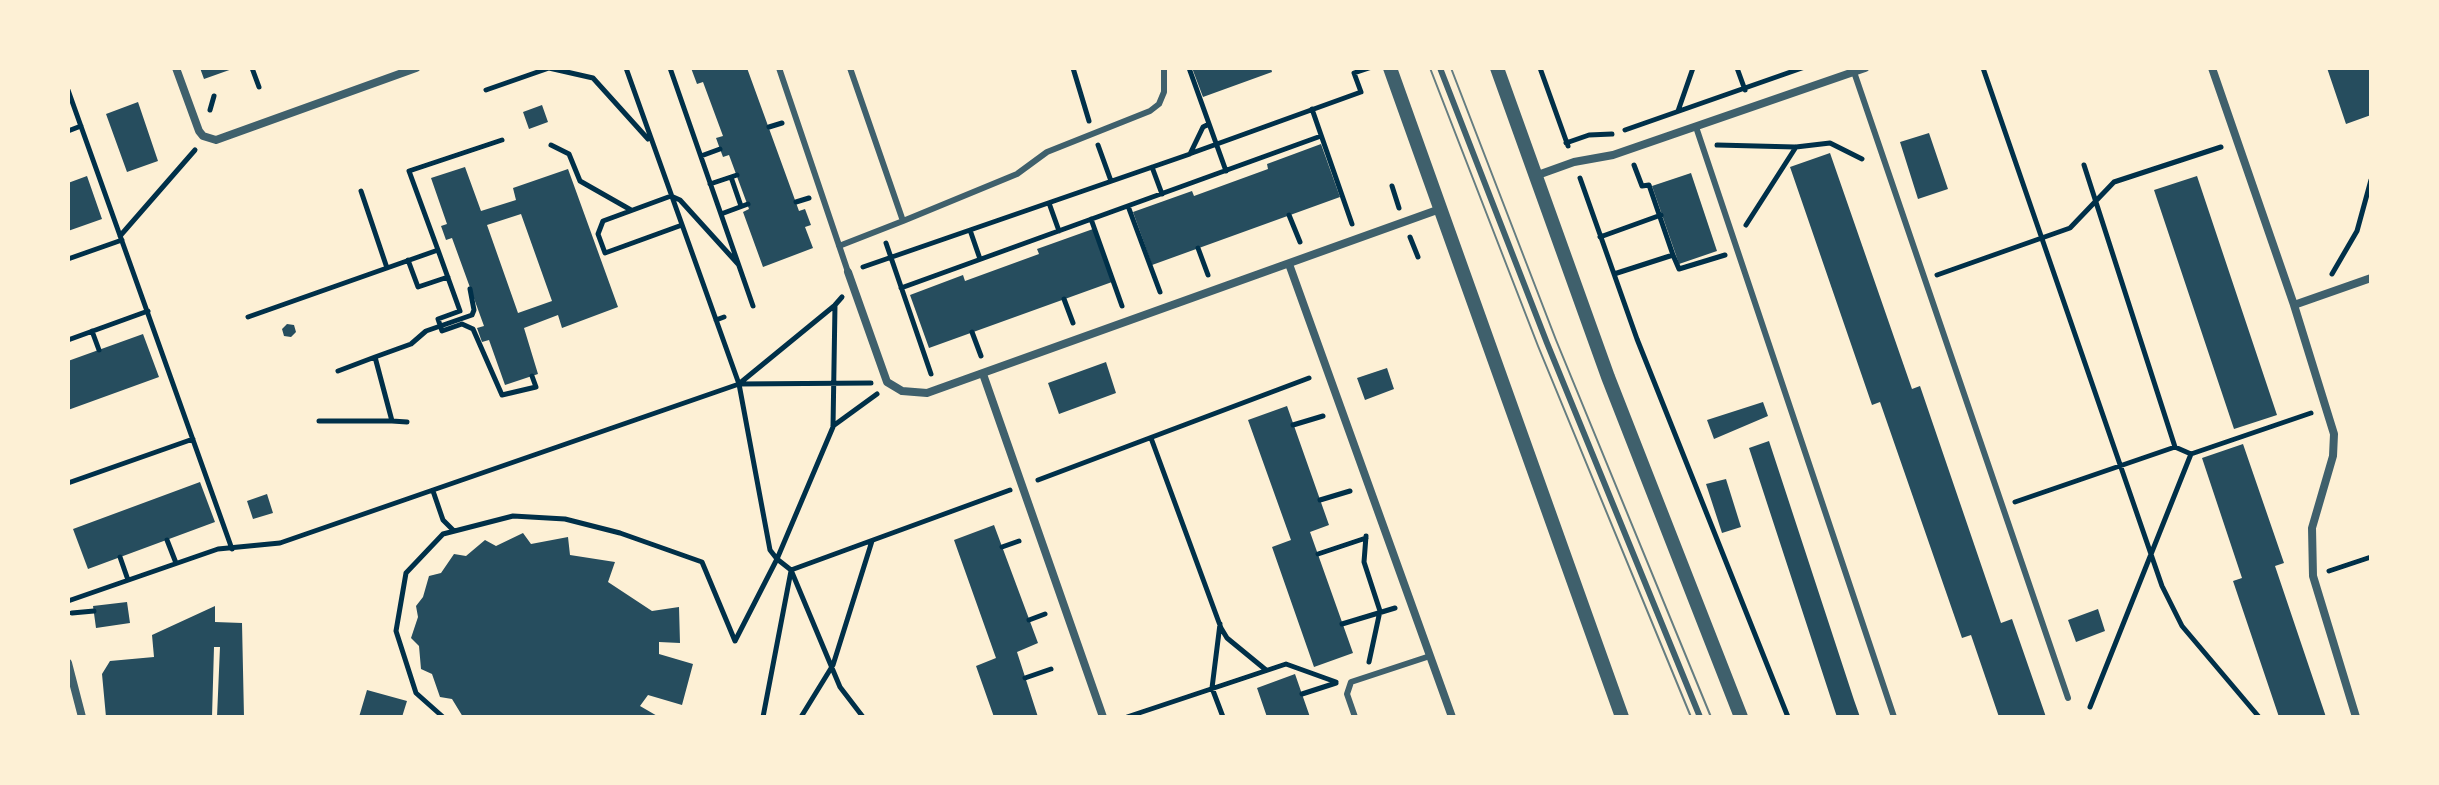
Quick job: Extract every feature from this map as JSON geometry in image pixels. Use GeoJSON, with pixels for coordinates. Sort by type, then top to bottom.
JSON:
{"type":"FeatureCollection","features":[{"type":"Feature","properties":{"kind":"street"},"geometry":{"type":"LineString","coordinates":[[176,68],[203,136],[226,138],[416,68]]}},
{"type":"Feature","properties":{"kind":"street"},"geometry":{"type":"LineString","coordinates":[[1390,68],[1622,717]]}},
{"type":"Feature","properties":{"kind":"street"},"geometry":{"type":"LineString","coordinates":[[1497,68],[1608,377],[1741,717]]}},
{"type":"Feature","properties":{"kind":"street"},"geometry":{"type":"LineString","coordinates":[[1535,176],[1629,150],[1865,68]]}},
{"type":"Feature","properties":{"kind":"street"},"geometry":{"type":"LineString","coordinates":[[2212,68],[2294,305],[2334,434],[2333,456],[2312,528],[2313,576],[2356,717]]}},
{"type":"Feature","properties":{"kind":"street"},"geometry":{"type":"LineString","coordinates":[[848,272],[887,382],[902,391],[927,393],[1440,209]]}},
{"type":"Feature","properties":{"kind":"street"},"geometry":{"type":"LineString","coordinates":[[1289,264],[1452,717]]}},
{"type":"Feature","properties":{"kind":"street"},"geometry":{"type":"LineString","coordinates":[[2294,305],[2371,278]]}},
{"type":"Feature","properties":{"kind":"street"},"geometry":{"type":"LineString","coordinates":[[983,374],[1103,717]]}},
{"type":"Feature","properties":{"kind":"street"},"geometry":{"type":"LineString","coordinates":[[68,663],[82,717]]}},
{"type":"Feature","properties":{"kind":"lane"},"geometry":{"type":"LineString","coordinates":[[779,68],[848,272]]}},
{"type":"Feature","properties":{"kind":"lane"},"geometry":{"type":"LineString","coordinates":[[850,68],[903,221]]}},
{"type":"Feature","properties":{"kind":"lane"},"geometry":{"type":"LineString","coordinates":[[839,246],[883,232],[1017,174],[1047,152],[1150,111],[1159,104],[1164,92],[1164,68]]}},
{"type":"Feature","properties":{"kind":"lane"},"geometry":{"type":"LineString","coordinates":[[1440,68],[1547,343],[1700,717]]}},
{"type":"Feature","properties":{"kind":"lane"},"geometry":{"type":"LineString","coordinates":[[1854,72],[1927,278],[2068,698]]}},
{"type":"Feature","properties":{"kind":"lane"},"geometry":{"type":"LineString","coordinates":[[1696,127],[1894,717]]}},
{"type":"Feature","properties":{"kind":"lane"},"geometry":{"type":"LineString","coordinates":[[1355,717],[1348,686],[1430,656]]}},
{"type":"Feature","properties":{"kind":"path"},"geometry":{"type":"LineString","coordinates":[[252,68],[259,87]]}},
{"type":"Feature","properties":{"kind":"path"},"geometry":{"type":"LineString","coordinates":[[486,90],[549,68],[593,78],[652,143]]}},
{"type":"Feature","properties":{"kind":"path"},"geometry":{"type":"LineString","coordinates":[[626,68],[739,384],[770,550],[791,570],[840,687],[863,717]]}},
{"type":"Feature","properties":{"kind":"path"},"geometry":{"type":"LineString","coordinates":[[1189,68],[1226,171]]}},
{"type":"Feature","properties":{"kind":"path"},"geometry":{"type":"LineString","coordinates":[[848,272],[1361,92],[1354,73],[1367,68]]}},
{"type":"Feature","properties":{"kind":"path"},"geometry":{"type":"LineString","coordinates":[[1540,68],[1566,140],[1621,131],[1802,68]]}},
{"type":"Feature","properties":{"kind":"path"},"geometry":{"type":"LineString","coordinates":[[1678,111],[1693,68]]}},
{"type":"Feature","properties":{"kind":"path"},"geometry":{"type":"LineString","coordinates":[[1737,68],[1751,108]]}},
{"type":"Feature","properties":{"kind":"path"},"geometry":{"type":"LineString","coordinates":[[1983,68],[2152,554],[2182,626],[2259,717]]}},
{"type":"Feature","properties":{"kind":"path"},"geometry":{"type":"LineString","coordinates":[[672,69],[753,306]]}},
{"type":"Feature","properties":{"kind":"path"},"geometry":{"type":"LineString","coordinates":[[68,90],[232,549]]}},
{"type":"Feature","properties":{"kind":"path"},"geometry":{"type":"LineString","coordinates":[[68,259],[121,238],[193,154],[203,136],[214,96]]}},
{"type":"Feature","properties":{"kind":"path"},"geometry":{"type":"LineString","coordinates":[[1312,109],[1352,224]]}},
{"type":"Feature","properties":{"kind":"path"},"geometry":{"type":"LineString","coordinates":[[769,127],[783,123]]}},
{"type":"Feature","properties":{"kind":"path"},"geometry":{"type":"LineString","coordinates":[[1190,154],[1203,127],[1209,124]]}},
{"type":"Feature","properties":{"kind":"path"},"geometry":{"type":"LineString","coordinates":[[68,131],[81,126]]}},
{"type":"Feature","properties":{"kind":"path"},"geometry":{"type":"LineString","coordinates":[[1621,131],[1642,186],[1649,185],[1679,269],[1738,252]]}},
{"type":"Feature","properties":{"kind":"path"},"geometry":{"type":"LineString","coordinates":[[901,288],[1321,136]]}},
{"type":"Feature","properties":{"kind":"path"},"geometry":{"type":"LineString","coordinates":[[502,140],[409,171],[460,311],[438,319],[442,331],[462,324],[473,329],[502,395],[536,387],[532,376]]}},
{"type":"Feature","properties":{"kind":"path"},"geometry":{"type":"LineString","coordinates":[[1927,278],[2043,240],[2070,228],[2114,182],[2238,142]]}},
{"type":"Feature","properties":{"kind":"path"},"geometry":{"type":"LineString","coordinates":[[1702,145],[1796,147],[1830,143],[1862,159]]}},
{"type":"Feature","properties":{"kind":"path"},"geometry":{"type":"LineString","coordinates":[[551,145],[569,154],[580,181],[632,210]]}},
{"type":"Feature","properties":{"kind":"path"},"geometry":{"type":"LineString","coordinates":[[1734,240],[1796,147]]}},
{"type":"Feature","properties":{"kind":"path"},"geometry":{"type":"LineString","coordinates":[[701,156],[720,149]]}},
{"type":"Feature","properties":{"kind":"path"},"geometry":{"type":"LineString","coordinates":[[2084,165],[2175,447]]}},
{"type":"Feature","properties":{"kind":"path"},"geometry":{"type":"LineString","coordinates":[[1152,167],[1162,194]]}},
{"type":"Feature","properties":{"kind":"path"},"geometry":{"type":"LineString","coordinates":[[710,184],[734,176],[744,205],[721,214]]}},
{"type":"Feature","properties":{"kind":"path"},"geometry":{"type":"LineString","coordinates":[[1579,178],[1613,274],[1788,717]]}},
{"type":"Feature","properties":{"kind":"path"},"geometry":{"type":"LineString","coordinates":[[2320,296],[2357,231],[2371,180]]}},
{"type":"Feature","properties":{"kind":"path"},"geometry":{"type":"LineString","coordinates":[[1392,186],[1400,209]]}},
{"type":"Feature","properties":{"kind":"path"},"geometry":{"type":"LineString","coordinates":[[361,191],[387,268]]}},
{"type":"Feature","properties":{"kind":"path"},"geometry":{"type":"LineString","coordinates":[[682,225],[605,253],[599,226],[671,196],[680,200],[738,264]]}},
{"type":"Feature","properties":{"kind":"path"},"geometry":{"type":"LineString","coordinates":[[796,202],[810,198]]}},
{"type":"Feature","properties":{"kind":"path"},"geometry":{"type":"LineString","coordinates":[[1049,203],[1059,231]]}},
{"type":"Feature","properties":{"kind":"path"},"geometry":{"type":"LineString","coordinates":[[1128,206],[1160,293]]}},
{"type":"Feature","properties":{"kind":"path"},"geometry":{"type":"LineString","coordinates":[[1289,215],[1300,243]]}},
{"type":"Feature","properties":{"kind":"path"},"geometry":{"type":"LineString","coordinates":[[1600,237],[1660,216]]}},
{"type":"Feature","properties":{"kind":"path"},"geometry":{"type":"LineString","coordinates":[[1091,219],[1123,307]]}},
{"type":"Feature","properties":{"kind":"path"},"geometry":{"type":"LineString","coordinates":[[970,230],[980,259]]}},
{"type":"Feature","properties":{"kind":"path"},"geometry":{"type":"LineString","coordinates":[[883,232],[931,374]]}},
{"type":"Feature","properties":{"kind":"path"},"geometry":{"type":"LineString","coordinates":[[1410,236],[1418,257]]}},
{"type":"Feature","properties":{"kind":"path"},"geometry":{"type":"LineString","coordinates":[[1198,248],[1208,276]]}},
{"type":"Feature","properties":{"kind":"path"},"geometry":{"type":"LineString","coordinates":[[248,317],[438,250]]}},
{"type":"Feature","properties":{"kind":"path"},"geometry":{"type":"LineString","coordinates":[[1613,274],[1673,255]]}},
{"type":"Feature","properties":{"kind":"path"},"geometry":{"type":"LineString","coordinates":[[408,260],[418,287],[448,277]]}},
{"type":"Feature","properties":{"kind":"path"},"geometry":{"type":"LineString","coordinates":[[739,384],[835,305],[853,285]]}},
{"type":"Feature","properties":{"kind":"path"},"geometry":{"type":"LineString","coordinates":[[338,371],[411,344],[426,331],[474,313],[470,289]]}},
{"type":"Feature","properties":{"kind":"path"},"geometry":{"type":"LineString","coordinates":[[1064,299],[1073,324]]}},
{"type":"Feature","properties":{"kind":"path"},"geometry":{"type":"LineString","coordinates":[[443,717],[416,693],[396,631],[406,573],[443,534],[454,531],[513,516],[565,519],[620,533],[702,562],[735,641],[777,559],[833,427],[835,305]]}},
{"type":"Feature","properties":{"kind":"path"},"geometry":{"type":"LineString","coordinates":[[68,340],[148,311]]}},
{"type":"Feature","properties":{"kind":"path"},"geometry":{"type":"LineString","coordinates":[[716,320],[724,317]]}},
{"type":"Feature","properties":{"kind":"path"},"geometry":{"type":"LineString","coordinates":[[92,331],[99,350]]}},
{"type":"Feature","properties":{"kind":"path"},"geometry":{"type":"LineString","coordinates":[[972,332],[981,357]]}},
{"type":"Feature","properties":{"kind":"path"},"geometry":{"type":"LineString","coordinates":[[375,357],[392,421]]}},
{"type":"Feature","properties":{"kind":"path"},"geometry":{"type":"LineString","coordinates":[[1305,364],[1314,390]]}},
{"type":"Feature","properties":{"kind":"path"},"geometry":{"type":"LineString","coordinates":[[791,570],[1309,378]]}},
{"type":"Feature","properties":{"kind":"path"},"geometry":{"type":"LineString","coordinates":[[833,427],[882,390],[887,382]]}},
{"type":"Feature","properties":{"kind":"path"},"geometry":{"type":"LineString","coordinates":[[68,601],[218,549],[280,543],[739,384],[834,384]]}},
{"type":"Feature","properties":{"kind":"path"},"geometry":{"type":"LineString","coordinates":[[1318,403],[1328,431]]}},
{"type":"Feature","properties":{"kind":"path"},"geometry":{"type":"LineString","coordinates":[[2003,505],[2175,447],[2191,454],[2326,408]]}},
{"type":"Feature","properties":{"kind":"path"},"geometry":{"type":"LineString","coordinates":[[1293,425],[1323,416]]}},
{"type":"Feature","properties":{"kind":"path"},"geometry":{"type":"LineString","coordinates":[[319,421],[407,422]]}},
{"type":"Feature","properties":{"kind":"path"},"geometry":{"type":"LineString","coordinates":[[1151,438],[1220,624],[1227,638],[1266,670]]}},
{"type":"Feature","properties":{"kind":"path"},"geometry":{"type":"LineString","coordinates":[[68,483],[193,439]]}},
{"type":"Feature","properties":{"kind":"path"},"geometry":{"type":"LineString","coordinates":[[2090,707],[2191,454]]}},
{"type":"Feature","properties":{"kind":"path"},"geometry":{"type":"LineString","coordinates":[[1344,476],[1354,502]]}},
{"type":"Feature","properties":{"kind":"path"},"geometry":{"type":"LineString","coordinates":[[433,491],[443,520],[454,531]]}},
{"type":"Feature","properties":{"kind":"path"},"geometry":{"type":"LineString","coordinates":[[1320,500],[1350,491]]}},
{"type":"Feature","properties":{"kind":"path"},"geometry":{"type":"LineString","coordinates":[[1362,526],[1367,537],[1364,562],[1380,611],[1366,677]]}},
{"type":"Feature","properties":{"kind":"path"},"geometry":{"type":"LineString","coordinates":[[1318,554],[1367,537]]}},
{"type":"Feature","properties":{"kind":"path"},"geometry":{"type":"LineString","coordinates":[[167,540],[176,563]]}},
{"type":"Feature","properties":{"kind":"path"},"geometry":{"type":"LineString","coordinates":[[801,717],[833,665],[872,540]]}},
{"type":"Feature","properties":{"kind":"path"},"geometry":{"type":"LineString","coordinates":[[1002,547],[1019,541]]}},
{"type":"Feature","properties":{"kind":"path"},"geometry":{"type":"LineString","coordinates":[[120,557],[128,580]]}},
{"type":"Feature","properties":{"kind":"path"},"geometry":{"type":"LineString","coordinates":[[2313,576],[2371,557]]}},
{"type":"Feature","properties":{"kind":"path"},"geometry":{"type":"LineString","coordinates":[[763,717],[791,570]]}},
{"type":"Feature","properties":{"kind":"path"},"geometry":{"type":"LineString","coordinates":[[72,613],[94,611]]}},
{"type":"Feature","properties":{"kind":"path"},"geometry":{"type":"LineString","coordinates":[[1342,624],[1380,611]]}},
{"type":"Feature","properties":{"kind":"path"},"geometry":{"type":"LineString","coordinates":[[1029,620],[1045,614]]}},
{"type":"Feature","properties":{"kind":"path"},"geometry":{"type":"LineString","coordinates":[[1220,624],[1212,688],[1223,717]]}},
{"type":"Feature","properties":{"kind":"path"},"geometry":{"type":"LineString","coordinates":[[1127,717],[1286,664],[1348,686]]}},
{"type":"Feature","properties":{"kind":"path"},"geometry":{"type":"LineString","coordinates":[[1025,678],[1051,669]]}},
{"type":"Feature","properties":{"kind":"path"},"geometry":{"type":"LineString","coordinates":[[1302,694],[1337,682]]}},
{"type":"Feature","properties":{"kind":"building"},"geometry":{"type":"Polygon","coordinates":[[[200,68],[235,68],[204,79],[200,68]]]}},
{"type":"Feature","properties":{"kind":"building"},"geometry":{"type":"Polygon","coordinates":[[[691,68],[747,68],[799,211],[805,209],[811,225],[805,227],[813,248],[763,267],[743,212],[749,209],[729,155],[723,157],[716,138],[723,136],[703,82],[697,84],[691,68]]]}},
{"type":"Feature","properties":{"kind":"building"},"geometry":{"type":"Polygon","coordinates":[[[1192,68],[1271,68],[1272,72],[1203,97],[1192,68]]]}},
{"type":"Feature","properties":{"kind":"building"},"geometry":{"type":"Polygon","coordinates":[[[2327,68],[2371,68],[2371,115],[2346,124],[2327,68]]]}},
{"type":"Feature","properties":{"kind":"building"},"geometry":{"type":"Polygon","coordinates":[[[138,102],[158,161],[127,172],[106,114],[138,102]]]}},
{"type":"Feature","properties":{"kind":"building"},"geometry":{"type":"Polygon","coordinates":[[[542,105],[548,122],[529,129],[523,112],[542,105]]]}},
{"type":"Feature","properties":{"kind":"building"},"geometry":{"type":"Polygon","coordinates":[[[1929,133],[1948,189],[1918,199],[1900,142],[1929,133]]]}},
{"type":"Feature","properties":{"kind":"building"},"geometry":{"type":"Polygon","coordinates":[[[1321,144],[1340,197],[1152,265],[1133,212],[1192,191],[1194,196],[1268,169],[1267,164],[1321,144]]]}},
{"type":"Feature","properties":{"kind":"building"},"geometry":{"type":"Polygon","coordinates":[[[1830,153],[1912,389],[1920,386],[2001,623],[2012,619],[2046,717],[1999,717],[1971,635],[1962,638],[1880,402],[1872,405],[1790,167],[1830,153]]]}},
{"type":"Feature","properties":{"kind":"building"},"geometry":{"type":"Polygon","coordinates":[[[465,167],[481,211],[516,200],[513,188],[568,169],[618,307],[562,328],[558,315],[524,328],[538,374],[505,385],[489,340],[482,342],[477,328],[484,326],[452,238],[446,240],[441,226],[447,224],[431,178],[465,167]],[[521,214],[487,225],[518,313],[552,301],[521,214]]]}},
{"type":"Feature","properties":{"kind":"building"},"geometry":{"type":"Polygon","coordinates":[[[1691,173],[1717,251],[1679,264],[1652,186],[1691,173]]]}},
{"type":"Feature","properties":{"kind":"building"},"geometry":{"type":"Polygon","coordinates":[[[87,176],[102,219],[68,231],[68,183],[87,176]]]}},
{"type":"Feature","properties":{"kind":"building"},"geometry":{"type":"Polygon","coordinates":[[[2197,176],[2277,415],[2234,429],[2154,190],[2197,176]]]}},
{"type":"Feature","properties":{"kind":"building"},"geometry":{"type":"Polygon","coordinates":[[[1093,229],[1112,282],[929,348],[910,295],[963,275],[965,281],[1039,254],[1037,249],[1093,229]]]}},
{"type":"Feature","properties":{"kind":"building"},"geometry":{"type":"Polygon","coordinates":[[[287,324],[294,325],[296,332],[291,337],[284,336],[282,329],[287,324]]]}},
{"type":"Feature","properties":{"kind":"building"},"geometry":{"type":"Polygon","coordinates":[[[143,334],[159,377],[68,410],[68,361],[143,334]]]}},
{"type":"Feature","properties":{"kind":"building"},"geometry":{"type":"Polygon","coordinates":[[[1106,362],[1116,393],[1059,414],[1048,383],[1106,362]]]}},
{"type":"Feature","properties":{"kind":"building"},"geometry":{"type":"Polygon","coordinates":[[[1387,368],[1394,389],[1365,400],[1357,378],[1387,368]]]}},
{"type":"Feature","properties":{"kind":"building"},"geometry":{"type":"Polygon","coordinates":[[[1763,402],[1768,416],[1714,439],[1707,420],[1763,402]]]}},
{"type":"Feature","properties":{"kind":"building"},"geometry":{"type":"Polygon","coordinates":[[[1287,406],[1329,525],[1310,532],[1353,653],[1314,667],[1272,547],[1291,540],[1248,420],[1287,406]]]}},
{"type":"Feature","properties":{"kind":"building"},"geometry":{"type":"Polygon","coordinates":[[[1769,441],[1860,717],[1837,717],[1834,708],[1749,448],[1769,441]]]}},
{"type":"Feature","properties":{"kind":"building"},"geometry":{"type":"Polygon","coordinates":[[[2243,444],[2284,563],[2275,566],[2326,717],[2279,717],[2233,581],[2242,578],[2202,458],[2243,444]]]}},
{"type":"Feature","properties":{"kind":"building"},"geometry":{"type":"Polygon","coordinates":[[[1726,479],[1741,527],[1722,533],[1706,484],[1726,479]]]}},
{"type":"Feature","properties":{"kind":"building"},"geometry":{"type":"Polygon","coordinates":[[[200,482],[215,522],[88,569],[73,529],[200,482]]]}},
{"type":"Feature","properties":{"kind":"building"},"geometry":{"type":"Polygon","coordinates":[[[267,494],[273,513],[253,519],[247,501],[267,494]]]}},
{"type":"Feature","properties":{"kind":"building"},"geometry":{"type":"Polygon","coordinates":[[[994,525],[1038,643],[1017,652],[1038,717],[994,717],[976,666],[996,658],[954,540],[994,525]]]}},
{"type":"Feature","properties":{"kind":"building"},"geometry":{"type":"Polygon","coordinates":[[[523,533],[531,544],[568,537],[570,555],[615,562],[608,582],[652,611],[679,607],[680,643],[659,642],[659,654],[693,664],[682,705],[648,695],[640,706],[659,717],[463,717],[452,699],[440,697],[432,674],[421,669],[419,646],[411,638],[418,617],[416,606],[423,597],[429,576],[441,573],[454,554],[466,556],[485,540],[496,546],[523,533]]]}},
{"type":"Feature","properties":{"kind":"building"},"geometry":{"type":"Polygon","coordinates":[[[127,602],[130,623],[96,628],[93,606],[127,602]]]}},
{"type":"Feature","properties":{"kind":"building"},"geometry":{"type":"Polygon","coordinates":[[[215,606],[215,622],[242,623],[244,717],[217,717],[220,647],[214,647],[212,717],[106,717],[102,674],[110,661],[154,657],[152,635],[215,606]]]}},
{"type":"Feature","properties":{"kind":"building"},"geometry":{"type":"Polygon","coordinates":[[[2098,609],[2105,631],[2076,642],[2068,620],[2098,609]]]}},
{"type":"Feature","properties":{"kind":"building"},"geometry":{"type":"Polygon","coordinates":[[[1295,674],[1310,717],[1267,717],[1257,688],[1295,674]]]}},
{"type":"Feature","properties":{"kind":"building"},"geometry":{"type":"Polygon","coordinates":[[[367,690],[407,701],[402,717],[359,717],[367,690]]]}},
{"type":"Feature","properties":{"kind":"tram line"},"geometry":{"type":"LineString","coordinates":[[1430,68],[1538,346],[1691,717]]}},
{"type":"Feature","properties":{"kind":"tram line"},"geometry":{"type":"LineString","coordinates":[[1451,68],[1556,340],[1711,717]]}}]}
